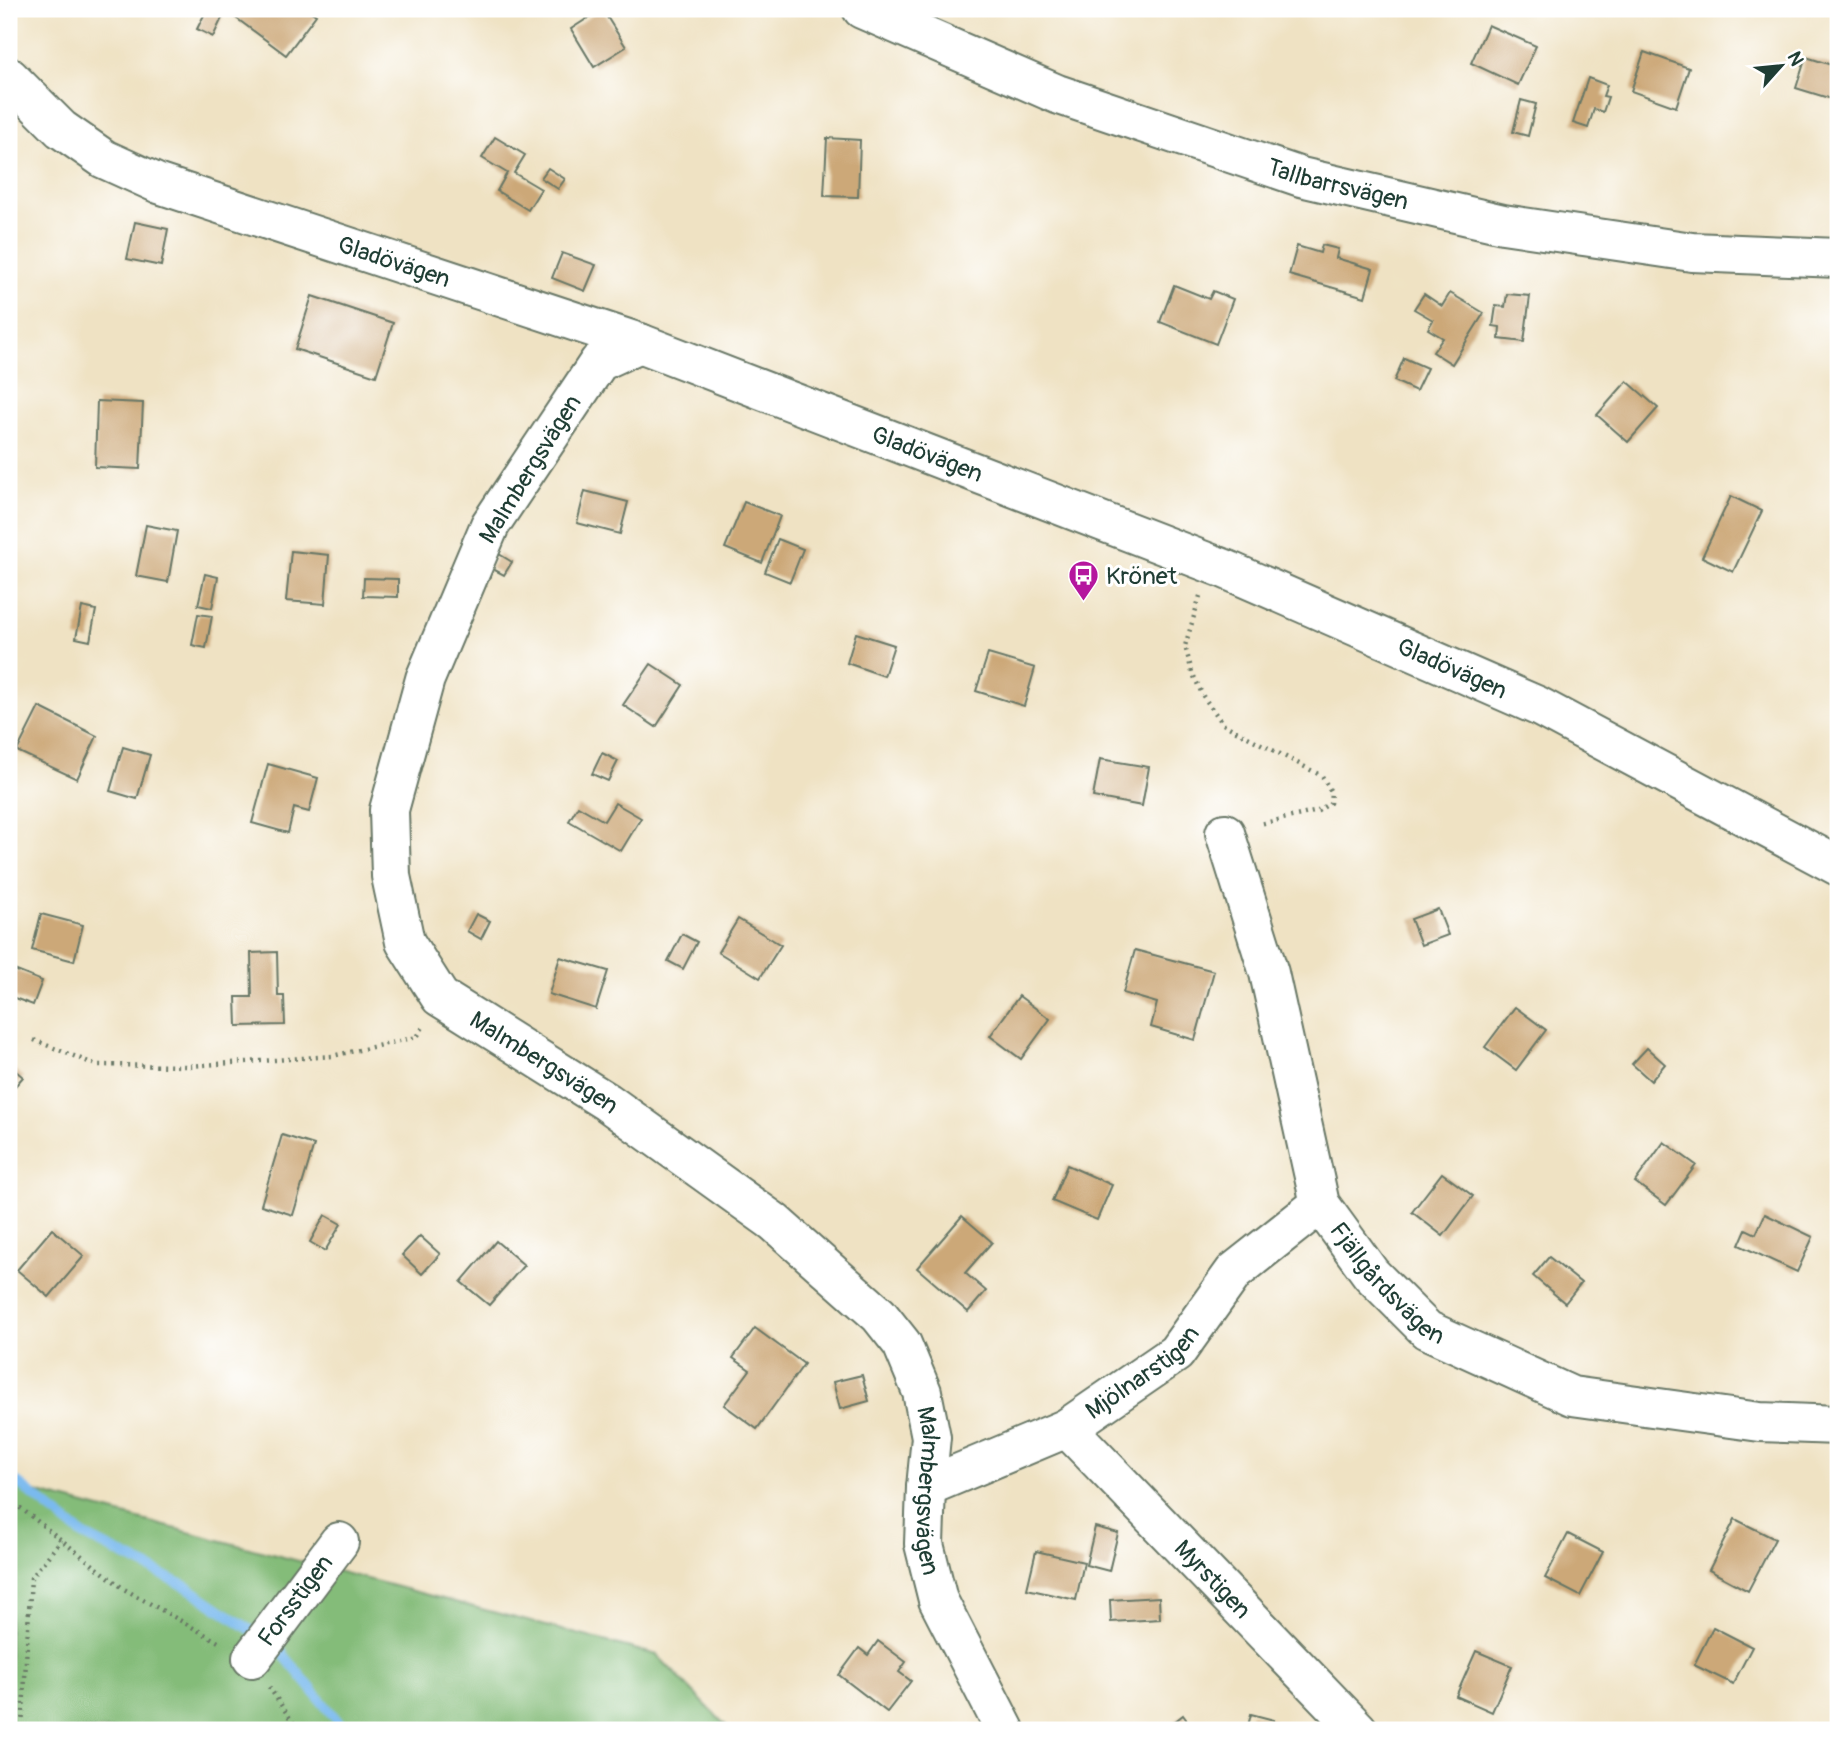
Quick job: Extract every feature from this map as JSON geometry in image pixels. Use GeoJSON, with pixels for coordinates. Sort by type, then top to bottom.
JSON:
{"type":"FeatureCollection","features":[{"type":"Feature","properties":{"kind":"street","name":"Tallbarrsvägen"},"geometry":{"type":"LineString","coordinates":[[862,9],[1057,94],[1301,177],[1503,224],[1692,252],[1838,258]]}},
{"type":"Feature","properties":{"kind":"street","name":"Gladövägen"},"geometry":{"type":"LineString","coordinates":[[9,76],[61,129],[104,159],[159,184],[640,344],[1226,569],[1538,706],[1838,866]]}},
{"type":"Feature","properties":{"kind":"street","name":"Malmbergsvägen"},"geometry":{"type":"LineString","coordinates":[[640,344],[599,362],[490,525],[425,678],[389,810],[391,876],[404,942],[440,997],[607,1102],[763,1214],[879,1315],[902,1344],[922,1392],[931,1437],[924,1544],[938,1600],[1005,1730]]}},
{"type":"Feature","properties":{"kind":"street","name":"Fjällgårdsvägen"},"geometry":{"type":"LineString","coordinates":[[1225,834],[1269,973],[1320,1204],[1371,1274],[1427,1330],[1572,1396],[1760,1422],[1838,1424]]}},
{"type":"Feature","properties":{"kind":"street","name":"Mjölnarstigen"},"geometry":{"type":"LineString","coordinates":[[926,1487],[1067,1428],[1175,1353],[1234,1272],[1320,1204]]}},
{"type":"Feature","properties":{"kind":"street","name":"Myrstigen"},"geometry":{"type":"LineString","coordinates":[[1067,1428],[1358,1730]]}},
{"type":"Feature","properties":{"kind":"street","name":"Forsstigen"},"geometry":{"type":"LineString","coordinates":[[251,1659],[339,1542]]}},
{"type":"Feature","properties":{"kind":"path"},"geometry":{"type":"LineString","coordinates":[[1202,592],[1185,646],[1192,672],[1203,696],[1223,724],[1322,776],[1331,792],[1330,803],[1318,811],[1225,834]]}},
{"type":"Feature","properties":{"kind":"path"},"geometry":{"type":"LineString","coordinates":[[34,1040],[96,1065],[190,1066],[332,1056],[417,1037],[440,997]]}},
{"type":"Feature","properties":{"kind":"path"},"geometry":{"type":"LineString","coordinates":[[9,1499],[124,1589],[251,1659]]}},
{"type":"Feature","properties":{"kind":"path"},"geometry":{"type":"LineString","coordinates":[[17,1730],[22,1727],[32,1578],[61,1540]]}},
{"type":"Feature","properties":{"kind":"path","name":"Forsstigen"},"geometry":{"type":"LineString","coordinates":[[251,1659],[298,1730]]}},
{"type":"Feature","properties":{"kind":"green space"},"geometry":{"type":"Polygon","coordinates":[[[9,1485],[657,1655],[730,1730],[9,1730],[9,1485]]]}},
{"type":"Feature","properties":{"kind":"building"},"geometry":{"type":"Polygon","coordinates":[[[207,9],[223,16],[213,37],[197,29],[207,9]]]}},
{"type":"Feature","properties":{"kind":"building"},"geometry":{"type":"Polygon","coordinates":[[[224,9],[307,9],[316,15],[286,55],[224,9]]]}},
{"type":"Feature","properties":{"kind":"building"},"geometry":{"type":"Polygon","coordinates":[[[602,9],[626,47],[594,67],[571,29],[602,9]]]}},
{"type":"Feature","properties":{"kind":"building"},"geometry":{"type":"Polygon","coordinates":[[[1488,25],[1536,46],[1518,85],[1471,63],[1488,25]]]}},
{"type":"Feature","properties":{"kind":"building"},"geometry":{"type":"Polygon","coordinates":[[[1644,52],[1689,68],[1676,107],[1631,91],[1644,52]]]}},
{"type":"Feature","properties":{"kind":"building"},"geometry":{"type":"Polygon","coordinates":[[[1806,57],[1838,67],[1838,101],[1796,88],[1806,57]]]}},
{"type":"Feature","properties":{"kind":"building"},"geometry":{"type":"Polygon","coordinates":[[[1588,78],[1607,85],[1603,96],[1608,97],[1603,112],[1594,109],[1588,128],[1573,123],[1588,78]]]}},
{"type":"Feature","properties":{"kind":"building"},"geometry":{"type":"Polygon","coordinates":[[[1521,100],[1536,104],[1528,136],[1513,132],[1521,100]]]}},
{"type":"Feature","properties":{"kind":"building"},"geometry":{"type":"Polygon","coordinates":[[[495,137],[525,155],[514,173],[541,189],[528,210],[497,191],[507,173],[482,158],[495,137]]]}},
{"type":"Feature","properties":{"kind":"building"},"geometry":{"type":"Polygon","coordinates":[[[827,138],[860,140],[858,197],[824,196],[827,138]]]}},
{"type":"Feature","properties":{"kind":"building"},"geometry":{"type":"Polygon","coordinates":[[[548,168],[565,179],[558,189],[541,178],[548,168]]]}},
{"type":"Feature","properties":{"kind":"building"},"geometry":{"type":"Polygon","coordinates":[[[135,222],[168,229],[161,266],[127,259],[135,222]]]}},
{"type":"Feature","properties":{"kind":"building"},"geometry":{"type":"Polygon","coordinates":[[[1322,245],[1338,249],[1336,258],[1373,269],[1365,297],[1289,275],[1297,246],[1320,253],[1322,245]]]}},
{"type":"Feature","properties":{"kind":"building"},"geometry":{"type":"Polygon","coordinates":[[[562,253],[596,265],[585,291],[552,278],[562,253]]]}},
{"type":"Feature","properties":{"kind":"building"},"geometry":{"type":"Polygon","coordinates":[[[1174,285],[1209,299],[1213,291],[1233,299],[1216,344],[1160,322],[1174,285]]]}},
{"type":"Feature","properties":{"kind":"building"},"geometry":{"type":"Polygon","coordinates":[[[1450,293],[1484,313],[1452,364],[1433,352],[1443,338],[1428,329],[1433,320],[1414,309],[1424,294],[1442,306],[1450,293]]]}},
{"type":"Feature","properties":{"kind":"building"},"geometry":{"type":"Polygon","coordinates":[[[1507,294],[1530,296],[1524,342],[1499,339],[1500,327],[1493,326],[1496,306],[1505,307],[1507,294]]]}},
{"type":"Feature","properties":{"kind":"building"},"geometry":{"type":"Polygon","coordinates":[[[312,296],[393,323],[376,376],[295,349],[312,296]]]}},
{"type":"Feature","properties":{"kind":"building"},"geometry":{"type":"Polygon","coordinates":[[[1404,358],[1427,368],[1416,391],[1394,381],[1404,358]]]}},
{"type":"Feature","properties":{"kind":"building"},"geometry":{"type":"Polygon","coordinates":[[[1627,381],[1658,408],[1628,442],[1597,415],[1627,381]]]}},
{"type":"Feature","properties":{"kind":"building"},"geometry":{"type":"Polygon","coordinates":[[[97,401],[143,403],[140,469],[95,467],[97,401]]]}},
{"type":"Feature","properties":{"kind":"building"},"geometry":{"type":"Polygon","coordinates":[[[585,491],[628,502],[620,534],[577,523],[585,491]]]}},
{"type":"Feature","properties":{"kind":"building"},"geometry":{"type":"Polygon","coordinates":[[[1731,496],[1762,511],[1733,572],[1702,557],[1731,496]]]}},
{"type":"Feature","properties":{"kind":"building"},"geometry":{"type":"Polygon","coordinates":[[[744,502],[780,516],[762,563],[725,548],[744,502]]]}},
{"type":"Feature","properties":{"kind":"building"},"geometry":{"type":"Polygon","coordinates":[[[146,525],[177,531],[168,582],[136,576],[146,525]]]}},
{"type":"Feature","properties":{"kind":"building"},"geometry":{"type":"Polygon","coordinates":[[[778,539],[803,549],[790,582],[765,572],[778,539]]]}},
{"type":"Feature","properties":{"kind":"building"},"geometry":{"type":"Polygon","coordinates":[[[291,551],[329,555],[325,604],[286,601],[291,551]]]}},
{"type":"Feature","properties":{"kind":"building"},"geometry":{"type":"Polygon","coordinates":[[[499,554],[512,562],[504,575],[491,568],[499,554]]]}},
{"type":"Feature","properties":{"kind":"building"},"geometry":{"type":"Polygon","coordinates":[[[205,574],[218,577],[212,608],[198,605],[205,574]]]}},
{"type":"Feature","properties":{"kind":"building"},"geometry":{"type":"Polygon","coordinates":[[[364,578],[398,579],[398,597],[363,596],[364,578]]]}},
{"type":"Feature","properties":{"kind":"building"},"geometry":{"type":"Polygon","coordinates":[[[82,607],[96,610],[90,641],[76,638],[82,607]]]}},
{"type":"Feature","properties":{"kind":"building"},"geometry":{"type":"Polygon","coordinates":[[[198,614],[212,616],[206,648],[192,645],[198,614]]]}},
{"type":"Feature","properties":{"kind":"building"},"geometry":{"type":"Polygon","coordinates":[[[856,633],[894,645],[884,676],[847,663],[856,633]]]}},
{"type":"Feature","properties":{"kind":"building"},"geometry":{"type":"Polygon","coordinates":[[[988,654],[1035,668],[1024,706],[976,691],[988,654]]]}},
{"type":"Feature","properties":{"kind":"building"},"geometry":{"type":"Polygon","coordinates":[[[651,664],[683,685],[656,727],[623,705],[651,664]]]}},
{"type":"Feature","properties":{"kind":"building"},"geometry":{"type":"Polygon","coordinates":[[[39,707],[97,736],[77,779],[17,751],[39,707]]]}},
{"type":"Feature","properties":{"kind":"building"},"geometry":{"type":"Polygon","coordinates":[[[123,747],[150,755],[137,799],[110,791],[123,747]]]}},
{"type":"Feature","properties":{"kind":"building"},"geometry":{"type":"Polygon","coordinates":[[[602,753],[618,761],[608,781],[592,774],[602,753]]]}},
{"type":"Feature","properties":{"kind":"building"},"geometry":{"type":"Polygon","coordinates":[[[1100,759],[1149,767],[1142,806],[1093,797],[1100,759]]]}},
{"type":"Feature","properties":{"kind":"building"},"geometry":{"type":"Polygon","coordinates":[[[268,764],[318,778],[309,812],[294,808],[288,833],[252,823],[268,764]]]}},
{"type":"Feature","properties":{"kind":"building"},"geometry":{"type":"Polygon","coordinates":[[[615,803],[641,818],[621,851],[569,821],[578,806],[604,821],[615,803]]]}},
{"type":"Feature","properties":{"kind":"building"},"geometry":{"type":"Polygon","coordinates":[[[1438,909],[1448,935],[1421,945],[1411,919],[1438,909]]]}},
{"type":"Feature","properties":{"kind":"building"},"geometry":{"type":"Polygon","coordinates":[[[41,914],[83,925],[74,961],[32,950],[41,914]]]}},
{"type":"Feature","properties":{"kind":"building"},"geometry":{"type":"Polygon","coordinates":[[[476,914],[490,921],[481,939],[467,931],[476,914]]]}},
{"type":"Feature","properties":{"kind":"building"},"geometry":{"type":"Polygon","coordinates":[[[738,919],[781,945],[760,978],[718,952],[738,919]]]}},
{"type":"Feature","properties":{"kind":"building"},"geometry":{"type":"Polygon","coordinates":[[[682,934],[697,942],[683,969],[668,961],[682,934]]]}},
{"type":"Feature","properties":{"kind":"building"},"geometry":{"type":"Polygon","coordinates":[[[1135,950],[1214,971],[1195,1040],[1151,1027],[1157,1003],[1123,993],[1135,950]]]}},
{"type":"Feature","properties":{"kind":"building"},"geometry":{"type":"Polygon","coordinates":[[[277,952],[278,996],[284,996],[285,1025],[237,1026],[236,997],[252,997],[251,953],[277,952]]]}},
{"type":"Feature","properties":{"kind":"building"},"geometry":{"type":"Polygon","coordinates":[[[560,957],[608,971],[596,1009],[549,994],[560,957]]]}},
{"type":"Feature","properties":{"kind":"building"},"geometry":{"type":"Polygon","coordinates":[[[9,968],[42,981],[33,1005],[9,996],[9,968]]]}},
{"type":"Feature","properties":{"kind":"building"},"geometry":{"type":"Polygon","coordinates":[[[1019,996],[1050,1019],[1021,1059],[990,1036],[1019,996]]]}},
{"type":"Feature","properties":{"kind":"building"},"geometry":{"type":"Polygon","coordinates":[[[1515,1007],[1546,1030],[1516,1070],[1485,1047],[1515,1007]]]}},
{"type":"Feature","properties":{"kind":"building"},"geometry":{"type":"Polygon","coordinates":[[[1647,1048],[1665,1064],[1651,1081],[1632,1064],[1647,1048]]]}},
{"type":"Feature","properties":{"kind":"building"},"geometry":{"type":"Polygon","coordinates":[[[9,1065],[23,1077],[9,1093],[9,1065]]]}},
{"type":"Feature","properties":{"kind":"building"},"geometry":{"type":"Polygon","coordinates":[[[282,1135],[314,1145],[293,1215],[261,1205],[282,1135]]]}},
{"type":"Feature","properties":{"kind":"building"},"geometry":{"type":"Polygon","coordinates":[[[1664,1142],[1696,1165],[1666,1205],[1635,1182],[1664,1142]]]}},
{"type":"Feature","properties":{"kind":"building"},"geometry":{"type":"Polygon","coordinates":[[[1067,1165],[1112,1185],[1097,1220],[1052,1201],[1067,1165]]]}},
{"type":"Feature","properties":{"kind":"building"},"geometry":{"type":"Polygon","coordinates":[[[1442,1173],[1473,1196],[1443,1236],[1412,1212],[1442,1173]]]}},
{"type":"Feature","properties":{"kind":"building"},"geometry":{"type":"Polygon","coordinates":[[[1765,1214],[1813,1237],[1797,1272],[1739,1245],[1746,1229],[1756,1234],[1765,1214]]]}},
{"type":"Feature","properties":{"kind":"building"},"geometry":{"type":"Polygon","coordinates":[[[325,1215],[341,1224],[325,1251],[310,1242],[325,1215]]]}},
{"type":"Feature","properties":{"kind":"building"},"geometry":{"type":"Polygon","coordinates":[[[962,1216],[992,1242],[965,1273],[986,1291],[968,1312],[917,1268],[962,1216]]]}},
{"type":"Feature","properties":{"kind":"building"},"geometry":{"type":"Polygon","coordinates":[[[52,1229],[84,1256],[49,1297],[17,1270],[52,1229]]]}},
{"type":"Feature","properties":{"kind":"building"},"geometry":{"type":"Polygon","coordinates":[[[420,1236],[440,1254],[422,1274],[402,1255],[420,1236]]]}},
{"type":"Feature","properties":{"kind":"building"},"geometry":{"type":"Polygon","coordinates":[[[496,1241],[524,1265],[489,1305],[461,1282],[496,1241]]]}},
{"type":"Feature","properties":{"kind":"building"},"geometry":{"type":"Polygon","coordinates":[[[1549,1257],[1581,1283],[1565,1303],[1533,1276],[1549,1257]]]}},
{"type":"Feature","properties":{"kind":"building"},"geometry":{"type":"Polygon","coordinates":[[[755,1328],[804,1364],[757,1429],[724,1405],[750,1370],[733,1358],[755,1328]]]}},
{"type":"Feature","properties":{"kind":"building"},"geometry":{"type":"Polygon","coordinates":[[[862,1375],[869,1401],[840,1409],[833,1382],[862,1375]]]}},
{"type":"Feature","properties":{"kind":"building"},"geometry":{"type":"Polygon","coordinates":[[[1735,1519],[1775,1539],[1748,1591],[1709,1570],[1735,1519]]]}},
{"type":"Feature","properties":{"kind":"building"},"geometry":{"type":"Polygon","coordinates":[[[1095,1527],[1118,1533],[1109,1571],[1086,1565],[1095,1527]]]}},
{"type":"Feature","properties":{"kind":"building"},"geometry":{"type":"Polygon","coordinates":[[[1568,1534],[1603,1552],[1580,1596],[1545,1578],[1568,1534]]]}},
{"type":"Feature","properties":{"kind":"building"},"geometry":{"type":"Polygon","coordinates":[[[1036,1551],[1084,1562],[1076,1600],[1027,1589],[1036,1551]]]}},
{"type":"Feature","properties":{"kind":"building"},"geometry":{"type":"Polygon","coordinates":[[[1159,1597],[1160,1619],[1111,1622],[1110,1600],[1159,1597]]]}},
{"type":"Feature","properties":{"kind":"building"},"geometry":{"type":"Polygon","coordinates":[[[1713,1627],[1752,1647],[1733,1684],[1694,1665],[1713,1627]]]}},
{"type":"Feature","properties":{"kind":"building"},"geometry":{"type":"Polygon","coordinates":[[[878,1641],[906,1662],[899,1672],[911,1681],[887,1712],[839,1675],[859,1648],[868,1655],[878,1641]]]}},
{"type":"Feature","properties":{"kind":"building"},"geometry":{"type":"Polygon","coordinates":[[[1476,1651],[1512,1666],[1492,1712],[1456,1696],[1476,1651]]]}},
{"type":"Feature","properties":{"kind":"building"},"geometry":{"type":"Polygon","coordinates":[[[1251,1714],[1274,1720],[1272,1730],[1247,1730],[1251,1714]]]}},
{"type":"Feature","properties":{"kind":"building"},"geometry":{"type":"Polygon","coordinates":[[[1183,1715],[1194,1730],[1164,1730],[1183,1715]]]}},
{"type":"Feature","properties":{"kind":"waterway"},"geometry":{"type":"LineString","coordinates":[[9,1476],[83,1535],[187,1587],[279,1649],[345,1730]]}},
{"type":"Feature","properties":{"kind":"place","name":"Krönet"},"geometry":{"type":"Point","coordinates":[1083,603]}}]}
